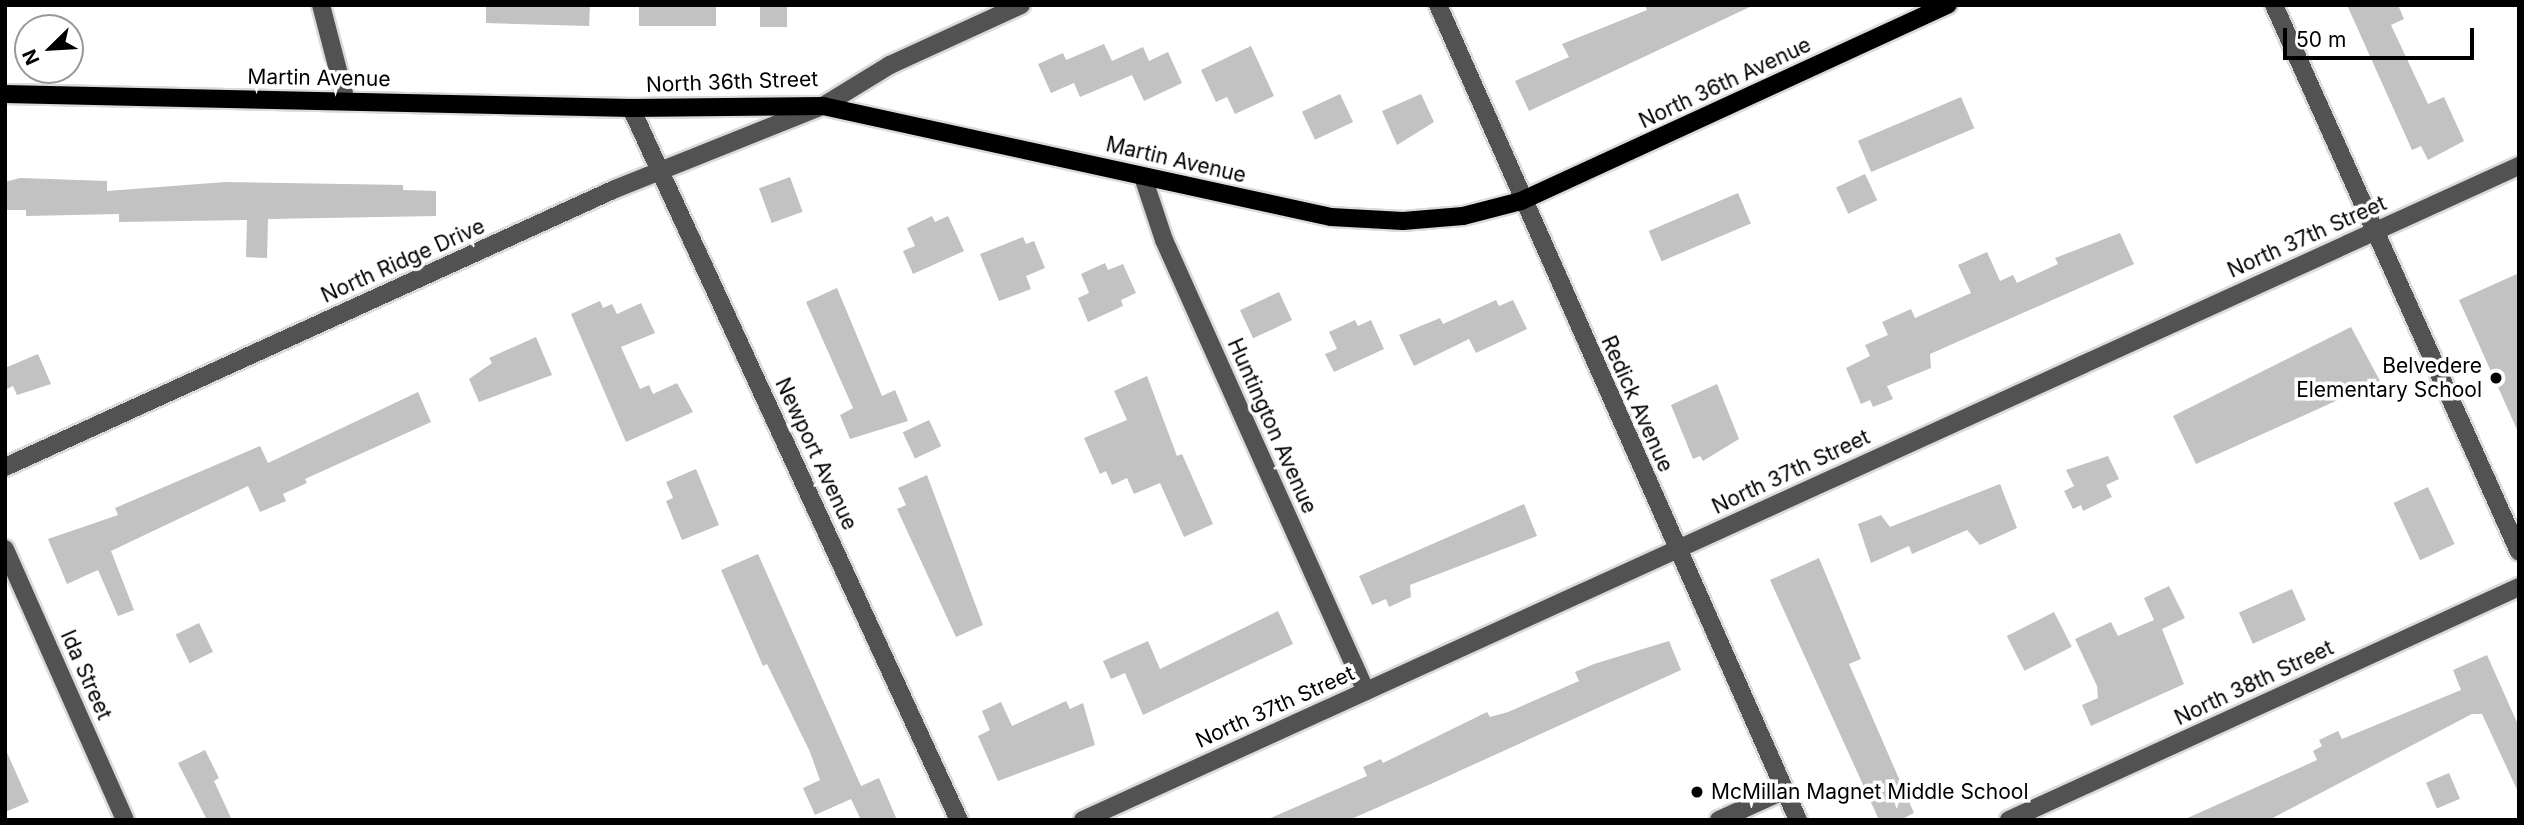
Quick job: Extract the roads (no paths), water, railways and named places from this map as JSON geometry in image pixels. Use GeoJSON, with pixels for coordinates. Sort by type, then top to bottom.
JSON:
{"type":"FeatureCollection","features":[{"type":"Feature","properties":{"kind":"main road","name":"North 36th Avenue"},"geometry":{"type":"LineString","coordinates":[[1521,201],[1948,5]]}},
{"type":"Feature","properties":{"kind":"main road","name":"Martin Avenue"},"geometry":{"type":"LineString","coordinates":[[5,94],[631,108]]}},
{"type":"Feature","properties":{"kind":"main road","name":"Martin Avenue"},"geometry":{"type":"LineString","coordinates":[[823,106],[1143,177],[1362,221],[1462,216],[1521,201]]}},
{"type":"Feature","properties":{"kind":"main road","name":"North 36th Street"},"geometry":{"type":"LineString","coordinates":[[631,108],[823,106]]}},
{"type":"Feature","properties":{"kind":"street"},"geometry":{"type":"LineString","coordinates":[[321,5],[346,101]]}},
{"type":"Feature","properties":{"kind":"street","name":"North 36th Street"},"geometry":{"type":"LineString","coordinates":[[823,106],[890,65],[1021,5]]}},
{"type":"Feature","properties":{"kind":"street","name":"Redick Avenue"},"geometry":{"type":"LineString","coordinates":[[1438,5],[1521,201],[1798,820]]}},
{"type":"Feature","properties":{"kind":"street"},"geometry":{"type":"LineString","coordinates":[[2274,5],[2519,552]]}},
{"type":"Feature","properties":{"kind":"street","name":"North Ridge Drive"},"geometry":{"type":"LineString","coordinates":[[5,467],[660,170],[823,106]]}},
{"type":"Feature","properties":{"kind":"street","name":"Newport Avenue"},"geometry":{"type":"LineString","coordinates":[[631,108],[960,820]]}},
{"type":"Feature","properties":{"kind":"street","name":"North 37th Street"},"geometry":{"type":"LineString","coordinates":[[1083,820],[2519,166]]}},
{"type":"Feature","properties":{"kind":"street","name":"Huntington Avenue"},"geometry":{"type":"LineString","coordinates":[[1143,177],[1164,240],[1366,691]]}},
{"type":"Feature","properties":{"kind":"street","name":"Ida Street"},"geometry":{"type":"LineString","coordinates":[[5,549],[125,820]]}},
{"type":"Feature","properties":{"kind":"street","name":"North 38th Street"},"geometry":{"type":"LineString","coordinates":[[2009,820],[2519,587]]}},
{"type":"Feature","properties":{"kind":"street"},"geometry":{"type":"LineString","coordinates":[[1719,820],[1785,790]]}},
{"type":"Feature","properties":{"kind":"place","name":"Belvedere Elementary School"},"geometry":{"type":"Point","coordinates":[2496,378]}},
{"type":"Feature","properties":{"kind":"place","name":"McMillan Magnet Middle School"},"geometry":{"type":"Point","coordinates":[1697,792]}}]}
